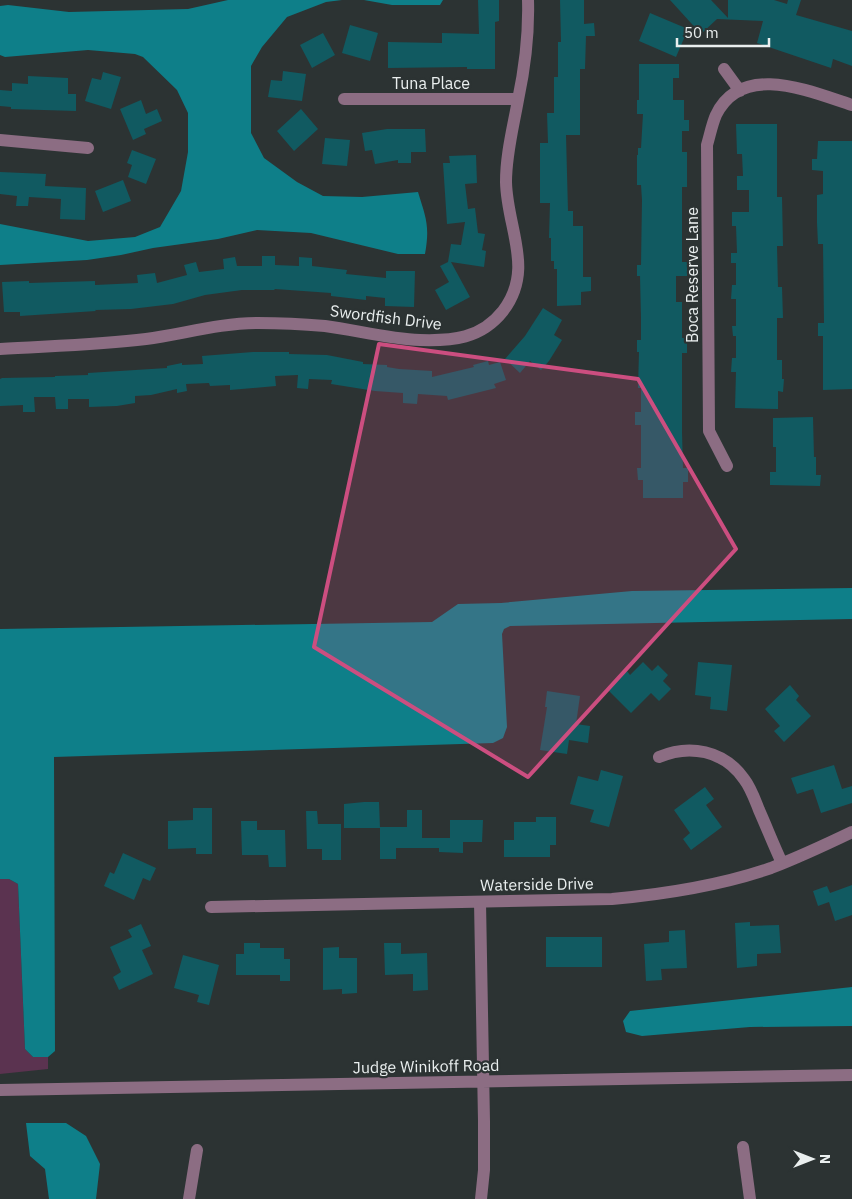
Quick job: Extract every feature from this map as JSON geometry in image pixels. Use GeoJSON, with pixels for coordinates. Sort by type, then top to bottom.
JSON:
{"type":"FeatureCollection","features":[{"type":"Feature","properties":{"kind":"street","name":"Swordfish Drive"},"geometry":{"type":"LineString","coordinates":[[0,350],[146,339],[217,326],[255,323],[326,326],[417,340],[448,341],[475,333],[491,323],[504,310],[513,294],[518,276],[518,248],[511,220],[506,184],[510,137],[526,53],[528,0]]}},
{"type":"Feature","properties":{"kind":"street"},"geometry":{"type":"LineString","coordinates":[[724,69],[740,91]]}},
{"type":"Feature","properties":{"kind":"street","name":"Boca Reserve Lane"},"geometry":{"type":"LineString","coordinates":[[727,466],[709,431],[708,145],[717,114],[734,94],[756,85],[769,83],[783,84],[852,105]]}},
{"type":"Feature","properties":{"kind":"street","name":"Tuna Place"},"geometry":{"type":"LineString","coordinates":[[344,99],[518,99]]}},
{"type":"Feature","properties":{"kind":"street"},"geometry":{"type":"LineString","coordinates":[[0,140],[88,148]]}},
{"type":"Feature","properties":{"kind":"street"},"geometry":{"type":"LineString","coordinates":[[659,757],[676,751],[693,750],[710,753],[733,766],[749,786],[782,863]]}},
{"type":"Feature","properties":{"kind":"street","name":"Waterside Drive"},"geometry":{"type":"LineString","coordinates":[[211,906],[480,902],[612,899],[652,896],[731,880],[782,863],[852,832]]}},
{"type":"Feature","properties":{"kind":"street"},"geometry":{"type":"LineString","coordinates":[[480,902],[484,1081],[484,1170],[482,1199]]}},
{"type":"Feature","properties":{"kind":"street","name":"Judge Winikoff Road"},"geometry":{"type":"LineString","coordinates":[[0,1090],[852,1075]]}},
{"type":"Feature","properties":{"kind":"street"},"geometry":{"type":"LineString","coordinates":[[743,1147],[750,1199]]}},
{"type":"Feature","properties":{"kind":"street"},"geometry":{"type":"LineString","coordinates":[[189,1199],[197,1150]]}},
{"type":"Feature","properties":{"kind":"highlighted area"},"geometry":{"type":"Polygon","coordinates":[[[379,344],[638,379],[736,549],[528,777],[314,647],[379,344]]]}},
{"type":"Feature","properties":{"kind":"shaded area"},"geometry":{"type":"Polygon","coordinates":[[[0,879],[9,879],[18,884],[25,1049],[33,1057],[48,1057],[48,1069],[0,1074],[0,879]]]}},
{"type":"Feature","properties":{"kind":"water"},"geometry":{"type":"Polygon","coordinates":[[[228,0],[342,0],[326,2],[287,17],[262,47],[251,66],[251,133],[264,158],[297,182],[323,196],[362,197],[418,192],[426,222],[425,254],[398,254],[311,233],[257,230],[218,239],[87,260],[0,265],[0,224],[88,241],[135,237],[160,227],[181,191],[188,152],[188,113],[177,90],[143,57],[135,54],[88,50],[5,57],[0,55],[0,6],[8,5],[69,12],[188,9],[228,0]]]}},
{"type":"Feature","properties":{"kind":"water"},"geometry":{"type":"Polygon","coordinates":[[[364,0],[443,0],[440,5],[392,5],[364,0]]]}},
{"type":"Feature","properties":{"kind":"water"},"geometry":{"type":"Polygon","coordinates":[[[852,588],[852,619],[510,626],[504,629],[502,634],[507,727],[503,738],[493,743],[54,757],[55,1051],[48,1057],[33,1057],[25,1049],[18,884],[9,879],[0,879],[0,629],[432,622],[458,604],[501,603],[632,591],[852,588]]]}},
{"type":"Feature","properties":{"kind":"water"},"geometry":{"type":"Polygon","coordinates":[[[852,987],[852,1026],[750,1027],[642,1036],[626,1032],[623,1021],[630,1011],[852,987]]]}},
{"type":"Feature","properties":{"kind":"water"},"geometry":{"type":"Polygon","coordinates":[[[26,1123],[66,1123],[86,1136],[100,1164],[96,1199],[49,1199],[45,1169],[30,1156],[26,1123]]]}},
{"type":"Feature","properties":{"kind":"building"},"geometry":{"type":"Polygon","coordinates":[[[478,0],[499,0],[499,21],[495,22],[495,69],[467,69],[467,67],[388,68],[388,42],[442,43],[442,33],[479,34],[478,0]]]}},
{"type":"Feature","properties":{"kind":"building"},"geometry":{"type":"Polygon","coordinates":[[[560,0],[584,0],[584,24],[594,23],[595,36],[586,36],[585,69],[580,69],[580,135],[566,135],[568,211],[573,211],[573,226],[583,226],[583,277],[591,277],[591,291],[581,292],[581,305],[557,306],[557,269],[554,269],[554,261],[551,261],[551,238],[549,238],[550,203],[540,203],[540,143],[548,143],[547,113],[554,113],[554,77],[558,77],[558,42],[561,42],[560,0]]]}},
{"type":"Feature","properties":{"kind":"building"},"geometry":{"type":"Polygon","coordinates":[[[670,0],[711,0],[728,18],[728,0],[774,0],[787,4],[788,0],[801,0],[796,15],[852,31],[852,66],[833,59],[831,68],[757,43],[763,21],[717,19],[701,34],[670,0]]]}},
{"type":"Feature","properties":{"kind":"building"},"geometry":{"type":"Polygon","coordinates":[[[650,13],[688,29],[676,57],[639,41],[650,13]]]}},
{"type":"Feature","properties":{"kind":"building"},"geometry":{"type":"Polygon","coordinates":[[[350,25],[378,33],[370,61],[342,53],[350,25]]]}},
{"type":"Feature","properties":{"kind":"building"},"geometry":{"type":"Polygon","coordinates":[[[323,33],[335,55],[312,68],[300,45],[323,33]]]}},
{"type":"Feature","properties":{"kind":"building"},"geometry":{"type":"Polygon","coordinates":[[[639,64],[679,64],[679,78],[673,78],[673,100],[684,100],[684,120],[689,120],[689,131],[682,131],[682,152],[687,152],[687,187],[682,187],[682,262],[687,262],[687,276],[676,276],[676,302],[682,302],[682,338],[687,338],[687,353],[682,353],[683,468],[688,468],[688,482],[683,482],[683,498],[643,498],[643,480],[638,480],[637,468],[641,468],[641,425],[635,425],[635,412],[641,412],[641,388],[638,388],[639,352],[637,352],[637,340],[641,340],[641,318],[640,276],[637,276],[637,265],[641,265],[642,200],[641,185],[637,185],[637,155],[638,148],[641,148],[643,114],[637,114],[639,64]]]}},
{"type":"Feature","properties":{"kind":"building"},"geometry":{"type":"Polygon","coordinates":[[[283,71],[306,74],[302,101],[268,97],[271,80],[282,81],[283,71]]]}},
{"type":"Feature","properties":{"kind":"building"},"geometry":{"type":"Polygon","coordinates":[[[103,72],[121,77],[111,109],[85,101],[92,78],[101,80],[103,72]]]}},
{"type":"Feature","properties":{"kind":"building"},"geometry":{"type":"Polygon","coordinates":[[[28,76],[68,78],[68,94],[76,94],[76,111],[11,109],[11,107],[0,106],[0,90],[12,91],[12,83],[28,84],[28,76]]]}},
{"type":"Feature","properties":{"kind":"building"},"geometry":{"type":"Polygon","coordinates":[[[141,100],[146,114],[157,109],[162,121],[144,129],[146,134],[133,140],[120,109],[141,100]]]}},
{"type":"Feature","properties":{"kind":"building"},"geometry":{"type":"Polygon","coordinates":[[[301,109],[318,129],[294,151],[277,131],[301,109]]]}},
{"type":"Feature","properties":{"kind":"building"},"geometry":{"type":"Polygon","coordinates":[[[736,124],[777,124],[777,197],[782,197],[783,246],[777,246],[778,287],[782,287],[783,318],[777,318],[777,360],[782,360],[782,379],[784,379],[783,392],[778,391],[778,409],[735,408],[736,372],[731,372],[732,358],[736,358],[736,336],[733,336],[732,326],[736,326],[736,299],[731,299],[732,285],[736,285],[736,263],[731,263],[731,253],[737,253],[736,226],[732,226],[732,212],[749,212],[749,190],[737,190],[737,176],[743,176],[742,154],[737,154],[736,124]]]}},
{"type":"Feature","properties":{"kind":"building"},"geometry":{"type":"Polygon","coordinates":[[[387,129],[425,129],[426,152],[411,152],[411,163],[398,163],[398,160],[375,164],[372,150],[365,151],[362,133],[387,129]]]}},
{"type":"Feature","properties":{"kind":"building"},"geometry":{"type":"Polygon","coordinates":[[[325,138],[350,140],[347,166],[322,164],[325,138]]]}},
{"type":"Feature","properties":{"kind":"building"},"geometry":{"type":"Polygon","coordinates":[[[818,141],[852,141],[852,389],[823,390],[823,336],[818,336],[818,323],[824,323],[823,244],[818,244],[817,195],[823,194],[823,171],[812,170],[812,159],[817,159],[818,141]]]}},
{"type":"Feature","properties":{"kind":"building"},"geometry":{"type":"Polygon","coordinates":[[[132,150],[156,159],[146,184],[128,177],[132,165],[127,163],[132,150]]]}},
{"type":"Feature","properties":{"kind":"building"},"geometry":{"type":"Polygon","coordinates":[[[476,155],[477,183],[465,184],[468,209],[475,208],[478,233],[485,234],[482,250],[486,251],[484,267],[451,262],[470,297],[446,310],[435,290],[449,282],[440,266],[448,262],[451,244],[461,245],[465,222],[447,224],[443,163],[450,163],[449,156],[476,155]]]}},
{"type":"Feature","properties":{"kind":"building"},"geometry":{"type":"Polygon","coordinates":[[[0,172],[46,174],[45,186],[86,188],[85,220],[60,219],[61,199],[29,197],[28,206],[16,206],[17,196],[0,194],[0,172]]]}},
{"type":"Feature","properties":{"kind":"building"},"geometry":{"type":"Polygon","coordinates":[[[123,180],[131,201],[103,212],[95,191],[123,180]]]}},
{"type":"Feature","properties":{"kind":"building"},"geometry":{"type":"Polygon","coordinates":[[[262,256],[275,256],[275,265],[299,266],[299,257],[312,258],[312,266],[347,270],[346,274],[386,278],[386,271],[415,271],[414,307],[385,306],[385,298],[366,296],[366,300],[331,296],[331,293],[275,289],[242,290],[205,295],[173,304],[131,309],[20,316],[20,312],[4,312],[2,282],[95,281],[95,285],[138,283],[137,275],[155,273],[157,283],[187,275],[184,265],[196,262],[199,272],[224,269],[223,259],[235,257],[237,266],[262,266],[262,256]]]}},
{"type":"Feature","properties":{"kind":"building"},"geometry":{"type":"Polygon","coordinates":[[[543,308],[562,320],[554,335],[562,340],[541,370],[530,361],[520,373],[505,359],[525,336],[543,308]]]}},
{"type":"Feature","properties":{"kind":"building"},"geometry":{"type":"Polygon","coordinates":[[[253,352],[327,355],[363,362],[363,364],[432,371],[432,377],[474,367],[473,365],[488,361],[489,365],[500,362],[506,380],[494,384],[496,388],[448,400],[447,396],[418,394],[417,404],[403,403],[403,393],[331,384],[332,380],[309,379],[308,389],[297,388],[298,375],[275,376],[276,386],[230,390],[230,385],[210,386],[209,383],[186,384],[187,391],[177,393],[177,389],[151,395],[135,396],[135,403],[117,406],[89,407],[89,399],[68,399],[68,409],[56,409],[55,397],[34,397],[35,412],[23,412],[23,405],[0,406],[0,379],[2,378],[88,375],[88,373],[167,368],[167,366],[182,363],[182,365],[203,364],[202,356],[253,352]]]}},
{"type":"Feature","properties":{"kind":"building"},"geometry":{"type":"Polygon","coordinates":[[[813,417],[814,457],[816,457],[816,475],[821,475],[820,486],[770,485],[770,472],[776,472],[776,447],[773,447],[773,418],[813,417]]]}},
{"type":"Feature","properties":{"kind":"building"},"geometry":{"type":"Polygon","coordinates":[[[643,662],[652,671],[658,665],[668,675],[663,681],[671,689],[659,701],[651,693],[631,713],[608,690],[627,671],[630,675],[643,662]]]}},
{"type":"Feature","properties":{"kind":"building"},"geometry":{"type":"Polygon","coordinates":[[[698,662],[732,665],[727,711],[710,709],[711,697],[695,695],[698,662]]]}},
{"type":"Feature","properties":{"kind":"building"},"geometry":{"type":"Polygon","coordinates":[[[790,685],[799,696],[796,700],[811,716],[784,742],[774,731],[780,726],[765,709],[790,685]]]}},
{"type":"Feature","properties":{"kind":"building"},"geometry":{"type":"Polygon","coordinates":[[[547,691],[580,696],[576,724],[590,726],[588,743],[569,740],[567,754],[540,750],[547,707],[545,707],[547,691]]]}},
{"type":"Feature","properties":{"kind":"building"},"geometry":{"type":"Polygon","coordinates":[[[834,765],[842,789],[852,786],[852,803],[821,813],[813,789],[797,794],[791,778],[834,765]]]}},
{"type":"Feature","properties":{"kind":"building"},"geometry":{"type":"Polygon","coordinates":[[[601,770],[623,776],[609,827],[590,822],[594,810],[570,804],[578,776],[598,781],[601,770]]]}},
{"type":"Feature","properties":{"kind":"building"},"geometry":{"type":"Polygon","coordinates":[[[705,787],[714,799],[706,805],[722,827],[691,850],[683,839],[690,833],[674,810],[705,787]]]}},
{"type":"Feature","properties":{"kind":"building"},"geometry":{"type":"Polygon","coordinates":[[[379,802],[380,828],[344,828],[344,804],[379,802]]]}},
{"type":"Feature","properties":{"kind":"building"},"geometry":{"type":"Polygon","coordinates":[[[193,808],[212,808],[212,854],[196,854],[196,848],[168,849],[168,821],[193,820],[193,808]]]}},
{"type":"Feature","properties":{"kind":"building"},"geometry":{"type":"Polygon","coordinates":[[[407,810],[422,810],[422,838],[450,838],[450,820],[483,820],[482,842],[463,842],[463,853],[439,852],[439,848],[396,848],[396,859],[380,859],[380,827],[407,827],[407,810]]]}},
{"type":"Feature","properties":{"kind":"building"},"geometry":{"type":"Polygon","coordinates":[[[306,811],[317,811],[318,824],[341,824],[341,860],[322,860],[322,849],[307,849],[306,811]]]}},
{"type":"Feature","properties":{"kind":"building"},"geometry":{"type":"Polygon","coordinates":[[[536,817],[556,817],[556,845],[550,845],[550,857],[504,857],[504,840],[514,840],[514,822],[536,822],[536,817]]]}},
{"type":"Feature","properties":{"kind":"building"},"geometry":{"type":"Polygon","coordinates":[[[241,821],[257,821],[257,830],[285,830],[286,867],[269,867],[268,855],[242,855],[241,821]]]}},
{"type":"Feature","properties":{"kind":"building"},"geometry":{"type":"Polygon","coordinates":[[[123,853],[156,868],[150,881],[143,878],[134,900],[104,886],[110,872],[114,874],[123,853]]]}},
{"type":"Feature","properties":{"kind":"building"},"geometry":{"type":"Polygon","coordinates":[[[852,885],[852,915],[835,921],[829,902],[818,906],[813,891],[827,886],[830,893],[852,885]]]}},
{"type":"Feature","properties":{"kind":"building"},"geometry":{"type":"Polygon","coordinates":[[[750,922],[750,926],[779,925],[781,953],[757,954],[757,966],[737,968],[735,923],[750,922]]]}},
{"type":"Feature","properties":{"kind":"building"},"geometry":{"type":"Polygon","coordinates":[[[141,924],[151,946],[142,950],[153,974],[119,990],[113,977],[121,972],[110,947],[132,937],[128,930],[141,924]]]}},
{"type":"Feature","properties":{"kind":"building"},"geometry":{"type":"Polygon","coordinates":[[[685,930],[687,968],[661,969],[662,980],[646,981],[644,944],[669,942],[669,931],[685,930]]]}},
{"type":"Feature","properties":{"kind":"building"},"geometry":{"type":"Polygon","coordinates":[[[546,937],[602,937],[602,967],[546,967],[546,937]]]}},
{"type":"Feature","properties":{"kind":"building"},"geometry":{"type":"Polygon","coordinates":[[[244,943],[260,943],[260,948],[284,948],[284,959],[290,959],[290,981],[280,981],[280,975],[236,975],[236,954],[244,954],[244,943]]]}},
{"type":"Feature","properties":{"kind":"building"},"geometry":{"type":"Polygon","coordinates":[[[384,943],[401,943],[401,954],[427,953],[428,990],[413,991],[413,974],[385,975],[384,943]]]}},
{"type":"Feature","properties":{"kind":"building"},"geometry":{"type":"Polygon","coordinates":[[[339,947],[339,958],[357,958],[357,993],[342,994],[342,989],[323,990],[323,948],[339,947]]]}},
{"type":"Feature","properties":{"kind":"building"},"geometry":{"type":"Polygon","coordinates":[[[183,955],[219,965],[209,1005],[197,1002],[199,995],[174,988],[183,955]]]}}]}
